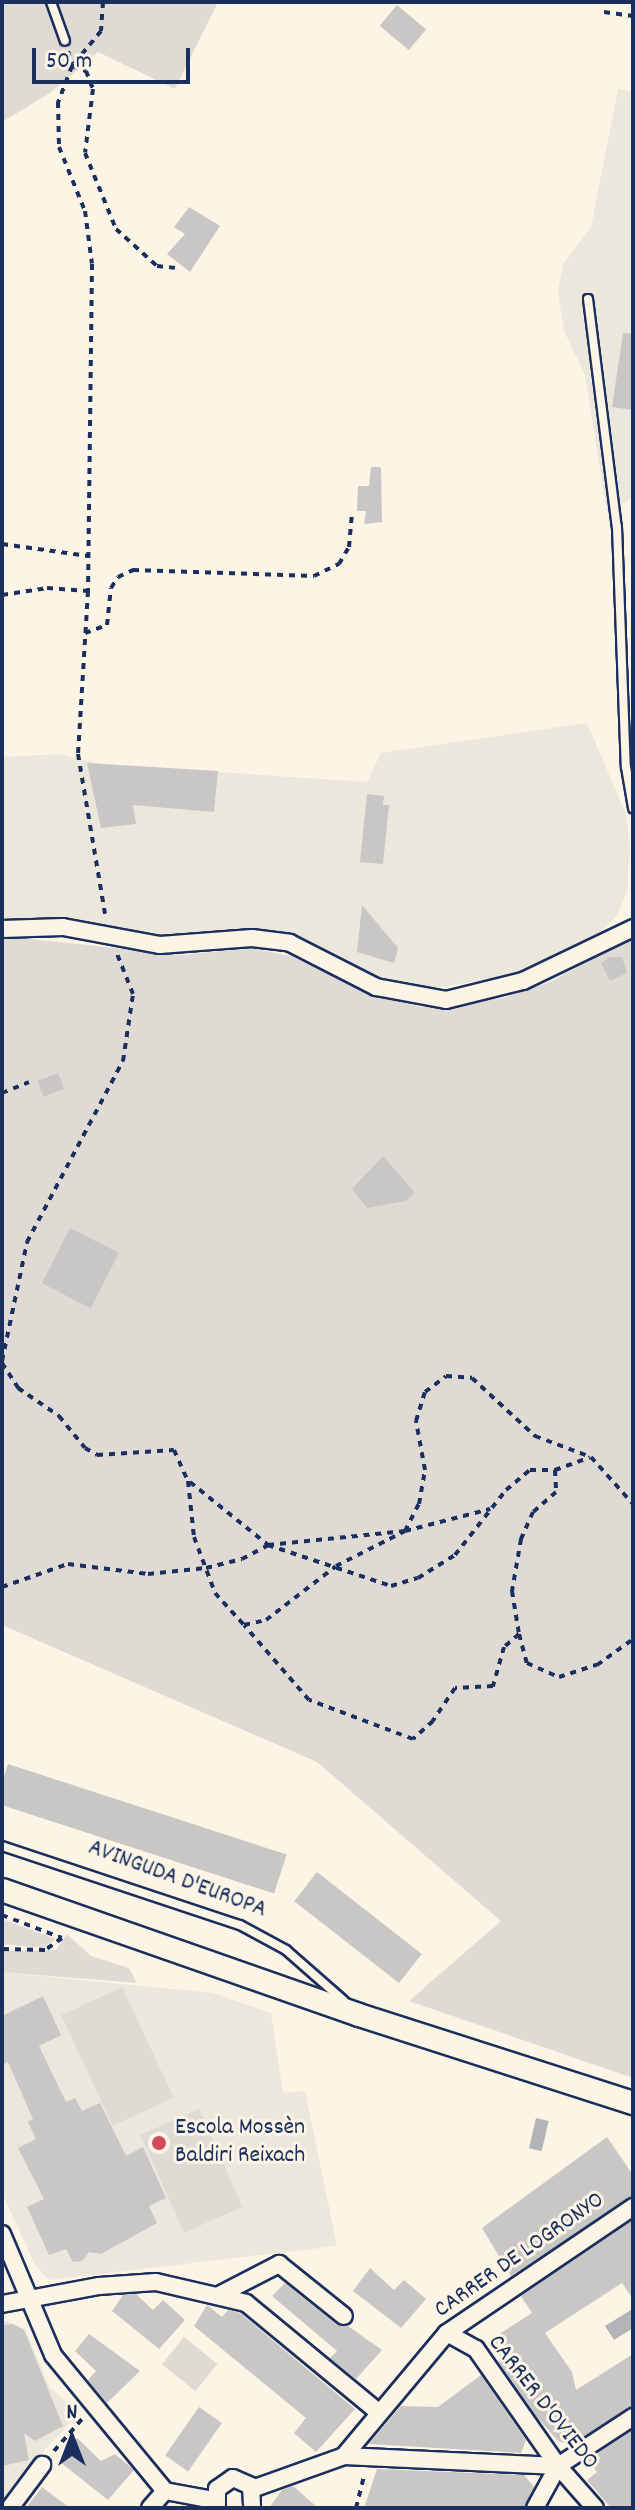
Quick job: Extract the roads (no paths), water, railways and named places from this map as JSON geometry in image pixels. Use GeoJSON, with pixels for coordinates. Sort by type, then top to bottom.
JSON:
{"type":"FeatureCollection","features":[{"type":"Feature","properties":{"kind":"street"},"geometry":{"type":"LineString","coordinates":[[2,929],[63,927],[160,945],[252,938],[290,943],[376,987],[446,1000],[523,981],[633,928]]}},
{"type":"Feature","properties":{"kind":"street","name":"AVINGUDA D'EUROPA"},"geometry":{"type":"LineString","coordinates":[[2,1890],[359,2015],[633,2103]]}},
{"type":"Feature","properties":{"kind":"street","name":"CARRER DE LOGRONYO"},"geometry":{"type":"LineString","coordinates":[[344,2456],[377,2411],[447,2333],[633,2207]]}},
{"type":"Feature","properties":{"kind":"street"},"geometry":{"type":"LineString","coordinates":[[2,2234],[53,2355],[92,2408],[165,2491],[216,2504],[220,2484],[230,2478],[252,2489],[344,2456],[558,2466]]}},
{"type":"Feature","properties":{"kind":"street"},"geometry":{"type":"LineString","coordinates":[[219,2295],[279,2264],[344,2316]]}},
{"type":"Feature","properties":{"kind":"street"},"geometry":{"type":"LineString","coordinates":[[2,2304],[156,2282],[219,2295],[246,2303],[377,2411]]}},
{"type":"Feature","properties":{"kind":"street","name":"CARRER D'OVIEDO"},"geometry":{"type":"LineString","coordinates":[[447,2333],[476,2349],[558,2466],[595,2508]]}},
{"type":"Feature","properties":{"kind":"street"},"geometry":{"type":"LineString","coordinates":[[535,2508],[558,2466],[633,2417]]}},
{"type":"Feature","properties":{"kind":"street"},"geometry":{"type":"LineString","coordinates":[[10,2508],[42,2465]]}},
{"type":"Feature","properties":{"kind":"street"},"geometry":{"type":"LineString","coordinates":[[252,2489],[252,2508]]}},
{"type":"Feature","properties":{"kind":"street"},"geometry":{"type":"LineString","coordinates":[[150,2508],[165,2491]]}},
{"type":"Feature","properties":{"kind":"lane"},"geometry":{"type":"LineString","coordinates":[[51,2],[65,41]]}},
{"type":"Feature","properties":{"kind":"lane"},"geometry":{"type":"LineString","coordinates":[[588,299],[617,527],[626,767],[633,808]]}},
{"type":"Feature","properties":{"kind":"lane","name":"AVINGUDA D'EUROPA"},"geometry":{"type":"LineString","coordinates":[[2,1846],[240,1925],[286,1950],[359,2015]]}},
{"type":"Feature","properties":{"kind":"place","name":"Escola Mossèn Baldiri Reixach"},"geometry":{"type":"Point","coordinates":[159,2143]}}]}
